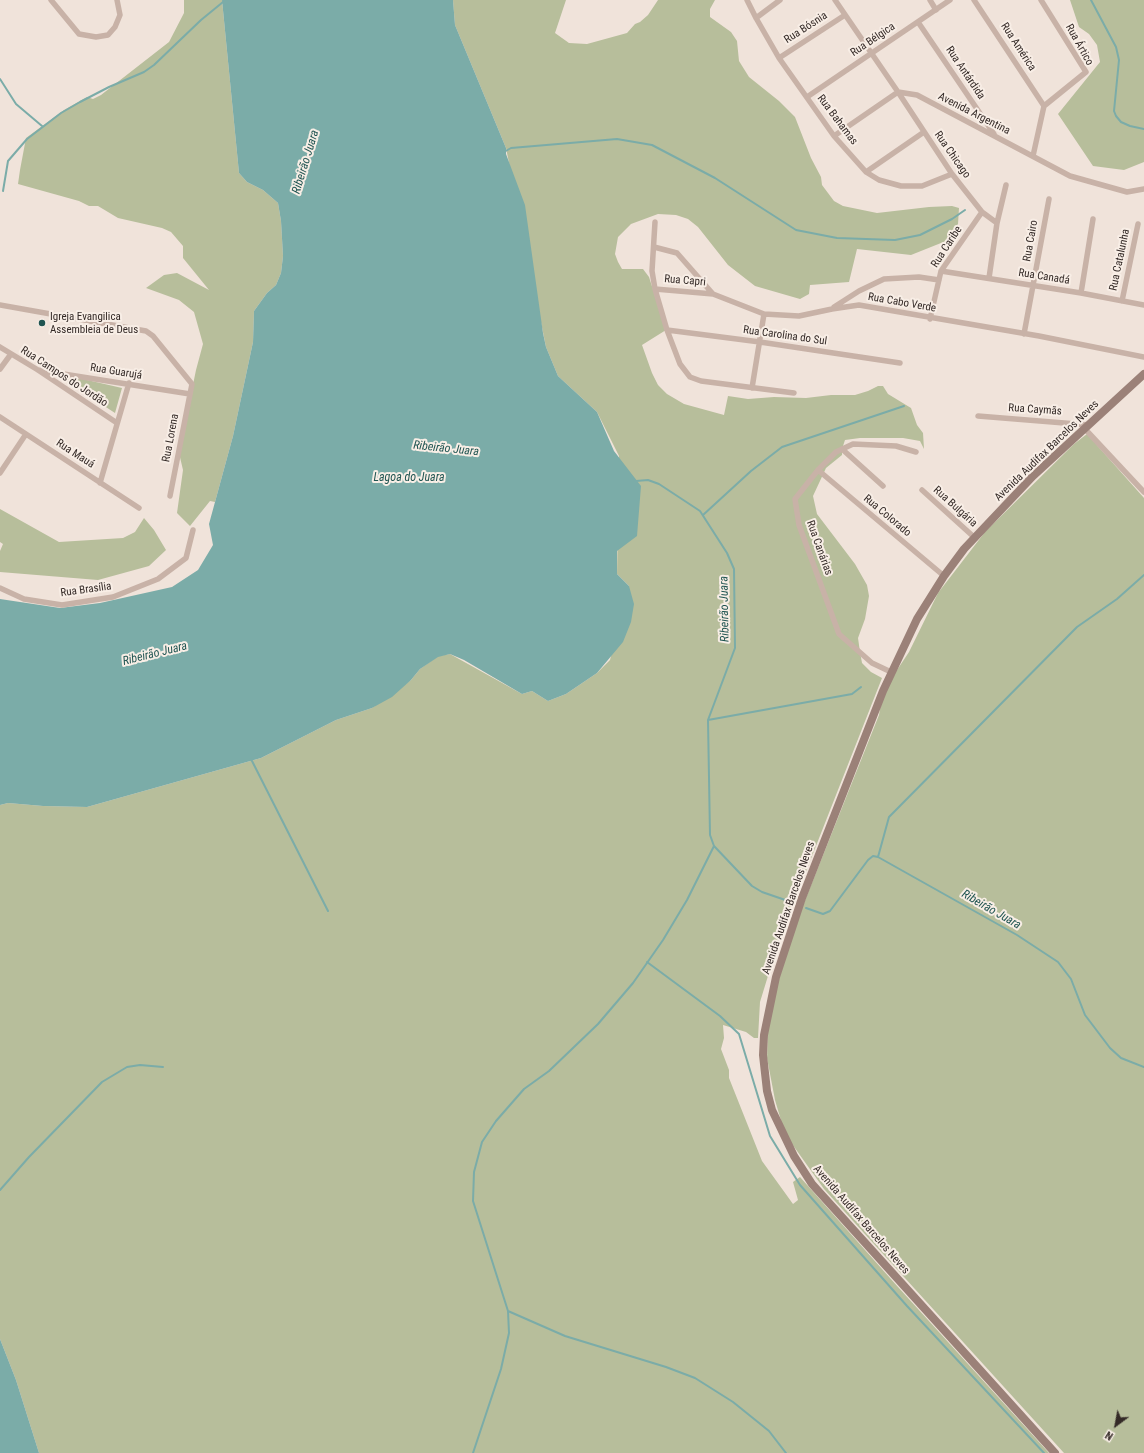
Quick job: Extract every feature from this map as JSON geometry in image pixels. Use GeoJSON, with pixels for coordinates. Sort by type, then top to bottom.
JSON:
{"type":"FeatureCollection","features":[{"type":"Feature","properties":{"kind":"main road","name":"Avenida Audifax Barcelos Neves"},"geometry":{"type":"LineString","coordinates":[[1055,1453],[812,1184],[794,1156],[779,1128],[767,1091],[763,1055],[764,1035],[776,976],[804,892],[891,672],[917,619],[944,576],[975,538],[1033,476],[1144,374]]}},
{"type":"Feature","properties":{"kind":"street"},"geometry":{"type":"LineString","coordinates":[[51,0],[78,34],[96,37],[108,35],[115,27],[120,15],[117,0]]}},
{"type":"Feature","properties":{"kind":"street","name":"Rua Bahamas"},"geometry":{"type":"LineString","coordinates":[[747,0],[779,58],[834,136],[866,172],[879,180],[908,186],[922,186],[952,174]]}},
{"type":"Feature","properties":{"kind":"street"},"geometry":{"type":"LineString","coordinates":[[756,18],[780,0]]}},
{"type":"Feature","properties":{"kind":"street"},"geometry":{"type":"LineString","coordinates":[[834,136],[898,92],[835,0]]}},
{"type":"Feature","properties":{"kind":"street"},"geometry":{"type":"LineString","coordinates":[[930,0],[936,10]]}},
{"type":"Feature","properties":{"kind":"street","name":"Rua Bélgica"},"geometry":{"type":"LineString","coordinates":[[807,96],[950,0]]}},
{"type":"Feature","properties":{"kind":"street","name":"Rua América"},"geometry":{"type":"LineString","coordinates":[[974,0],[1044,106]]}},
{"type":"Feature","properties":{"kind":"street","name":"Rua Ártico"},"geometry":{"type":"LineString","coordinates":[[1041,0],[1086,72],[1044,106]]}},
{"type":"Feature","properties":{"kind":"street","name":"Rua Bósnia"},"geometry":{"type":"LineString","coordinates":[[779,58],[845,15]]}},
{"type":"Feature","properties":{"kind":"street","name":"Rua Antárdida"},"geometry":{"type":"LineString","coordinates":[[918,22],[995,136]]}},
{"type":"Feature","properties":{"kind":"street","name":"Avenida Argentina"},"geometry":{"type":"LineString","coordinates":[[898,92],[917,96],[1070,176],[1127,192],[1144,189]]}},
{"type":"Feature","properties":{"kind":"street","name":"Rua Chicago"},"geometry":{"type":"LineString","coordinates":[[898,92],[952,174],[982,212],[997,223]]}},
{"type":"Feature","properties":{"kind":"street"},"geometry":{"type":"LineString","coordinates":[[1033,156],[1044,106]]}},
{"type":"Feature","properties":{"kind":"street"},"geometry":{"type":"LineString","coordinates":[[866,172],[924,132]]}},
{"type":"Feature","properties":{"kind":"street"},"geometry":{"type":"LineString","coordinates":[[989,278],[997,223],[1006,185]]}},
{"type":"Feature","properties":{"kind":"street","name":"Rua Cairo"},"geometry":{"type":"LineString","coordinates":[[1024,334],[1049,199]]}},
{"type":"Feature","properties":{"kind":"street","name":"Rua Caribe"},"geometry":{"type":"LineString","coordinates":[[930,319],[941,271],[982,212]]}},
{"type":"Feature","properties":{"kind":"street"},"geometry":{"type":"LineString","coordinates":[[1081,293],[1093,219]]}},
{"type":"Feature","properties":{"kind":"street"},"geometry":{"type":"LineString","coordinates":[[655,222],[652,271],[655,289],[666,330],[680,364],[690,377],[701,381],[794,393]]}},
{"type":"Feature","properties":{"kind":"street","name":"Rua Catalunha"},"geometry":{"type":"LineString","coordinates":[[1122,301],[1138,224]]}},
{"type":"Feature","properties":{"kind":"street","name":"Rua Cabo Verde"},"geometry":{"type":"LineString","coordinates":[[654,247],[677,253],[713,294],[764,314],[799,316],[859,305],[1144,357]]}},
{"type":"Feature","properties":{"kind":"street","name":"Rua Canadá"},"geometry":{"type":"LineString","coordinates":[[941,271],[1034,285],[1144,305]]}},
{"type":"Feature","properties":{"kind":"street"},"geometry":{"type":"LineString","coordinates":[[832,309],[859,291],[884,279],[919,277],[939,280]]}},
{"type":"Feature","properties":{"kind":"street","name":"Rua Capri"},"geometry":{"type":"LineString","coordinates":[[655,289],[713,294]]}},
{"type":"Feature","properties":{"kind":"street","name":"Rua Lorena"},"geometry":{"type":"LineString","coordinates":[[0,305],[146,331],[153,336],[192,384],[170,496]]}},
{"type":"Feature","properties":{"kind":"street"},"geometry":{"type":"LineString","coordinates":[[752,388],[764,314]]}},
{"type":"Feature","properties":{"kind":"street","name":"Rua Carolina do Sul"},"geometry":{"type":"LineString","coordinates":[[666,330],[760,342],[900,363]]}},
{"type":"Feature","properties":{"kind":"street","name":"Rua Campos do Jordão"},"geometry":{"type":"LineString","coordinates":[[0,347],[38,370],[117,423]]}},
{"type":"Feature","properties":{"kind":"street"},"geometry":{"type":"LineString","coordinates":[[0,369],[11,354]]}},
{"type":"Feature","properties":{"kind":"street","name":"Rua Guarujá"},"geometry":{"type":"LineString","coordinates":[[38,370],[129,383],[190,394]]}},
{"type":"Feature","properties":{"kind":"street"},"geometry":{"type":"LineString","coordinates":[[100,482],[129,383]]}},
{"type":"Feature","properties":{"kind":"street","name":"Rua Caymãs"},"geometry":{"type":"LineString","coordinates":[[978,416],[1087,427]]}},
{"type":"Feature","properties":{"kind":"street","name":"Rua Mauá"},"geometry":{"type":"LineString","coordinates":[[0,417],[140,508]]}},
{"type":"Feature","properties":{"kind":"street"},"geometry":{"type":"LineString","coordinates":[[1087,427],[1144,492]]}},
{"type":"Feature","properties":{"kind":"street"},"geometry":{"type":"LineString","coordinates":[[0,473],[26,434]]}},
{"type":"Feature","properties":{"kind":"street","name":"Rua Canárias"},"geometry":{"type":"LineString","coordinates":[[891,672],[872,663],[839,634],[799,525],[795,499],[818,470],[836,452],[853,444],[896,446],[916,452]]}},
{"type":"Feature","properties":{"kind":"street"},"geometry":{"type":"LineString","coordinates":[[842,449],[883,486]]}},
{"type":"Feature","properties":{"kind":"street","name":"Rua Colorado"},"geometry":{"type":"LineString","coordinates":[[818,470],[944,576]]}},
{"type":"Feature","properties":{"kind":"street","name":"Rua Bulgária"},"geometry":{"type":"LineString","coordinates":[[922,490],[975,538]]}},
{"type":"Feature","properties":{"kind":"street","name":"Rua Brasília"},"geometry":{"type":"LineString","coordinates":[[0,588],[24,599],[62,605],[113,597],[158,579],[186,558],[193,530]]}},
{"type":"Feature","properties":{"kind":"green space"},"geometry":{"type":"Polygon","coordinates":[[[184,0],[222,0],[239,173],[247,182],[263,190],[278,203],[281,221],[283,256],[281,273],[276,285],[267,293],[254,311],[253,342],[233,436],[215,502],[210,501],[190,526],[177,513],[183,470],[179,453],[196,370],[203,344],[194,312],[179,300],[146,288],[164,275],[177,273],[209,290],[183,258],[183,246],[171,232],[162,228],[118,218],[98,206],[89,206],[79,201],[18,184],[26,138],[64,110],[87,97],[93,99],[101,95],[169,42],[184,13],[184,0]]]}},
{"type":"Feature","properties":{"kind":"green space"},"geometry":{"type":"Polygon","coordinates":[[[453,0],[566,0],[555,33],[569,43],[587,44],[627,33],[635,24],[640,22],[648,15],[658,0],[715,0],[710,9],[710,17],[731,32],[737,41],[739,61],[749,77],[779,101],[795,117],[811,158],[821,177],[822,185],[834,201],[843,206],[877,213],[929,207],[952,206],[959,208],[958,224],[951,239],[911,255],[857,249],[849,282],[810,285],[809,294],[800,299],[755,286],[728,265],[698,227],[688,219],[676,215],[658,214],[631,224],[618,237],[615,254],[622,269],[643,269],[649,277],[666,330],[642,345],[658,385],[667,394],[684,404],[724,415],[728,396],[748,399],[855,395],[878,386],[883,386],[888,394],[911,408],[917,425],[923,433],[924,449],[920,441],[903,438],[860,438],[845,440],[842,455],[826,468],[813,496],[817,514],[855,564],[867,585],[869,596],[865,619],[858,638],[860,652],[862,663],[871,672],[882,678],[779,940],[760,1002],[758,1038],[754,1038],[746,1032],[723,1025],[724,1038],[721,1049],[729,1070],[729,1078],[762,1161],[793,1204],[798,1200],[793,1182],[800,1177],[1049,1453],[39,1453],[16,1380],[0,1339],[0,805],[8,803],[43,806],[87,807],[261,758],[336,720],[372,708],[411,680],[420,669],[438,656],[450,654],[522,694],[532,691],[548,701],[566,694],[597,673],[610,660],[629,586],[617,574],[619,456],[597,412],[558,376],[546,347],[506,148],[455,25],[453,0]]]}},
{"type":"Feature","properties":{"kind":"green space"},"geometry":{"type":"Polygon","coordinates":[[[1070,0],[1144,0],[1144,162],[1124,170],[1093,166],[1058,114],[1100,62],[1097,45],[1089,34],[1079,27],[1070,0]]]}},
{"type":"Feature","properties":{"kind":"green space"},"geometry":{"type":"Polygon","coordinates":[[[52,372],[122,388],[115,413],[52,372]]]}},
{"type":"Feature","properties":{"kind":"green space"},"geometry":{"type":"Polygon","coordinates":[[[1087,434],[1144,498],[1144,1453],[1064,1453],[824,1189],[785,1134],[775,1100],[767,1058],[769,1004],[788,943],[879,715],[883,691],[909,652],[938,593],[985,532],[1074,444],[1087,434]]]}},
{"type":"Feature","properties":{"kind":"green space"},"geometry":{"type":"Polygon","coordinates":[[[0,509],[59,542],[123,538],[135,532],[144,518],[154,530],[166,550],[149,566],[98,580],[0,572],[0,551],[3,544],[0,542],[0,509]]]}},
{"type":"Feature","properties":{"kind":"water","name":"Lagoa do Juara"},"geometry":{"type":"Polygon","coordinates":[[[222,0],[453,0],[455,25],[506,148],[506,154],[525,205],[546,347],[558,376],[597,412],[614,451],[641,486],[637,536],[617,551],[617,574],[629,586],[634,604],[631,622],[623,642],[597,673],[566,694],[548,701],[532,691],[522,694],[464,660],[450,654],[438,657],[420,669],[411,680],[392,697],[372,708],[336,720],[261,758],[87,807],[43,806],[8,803],[0,805],[0,599],[60,608],[100,603],[172,587],[198,570],[213,545],[209,524],[233,436],[253,342],[254,311],[267,293],[276,285],[281,273],[283,256],[281,221],[278,203],[263,190],[247,182],[239,173],[222,0]]]}},
{"type":"Feature","properties":{"kind":"water"},"geometry":{"type":"Polygon","coordinates":[[[0,1339],[16,1380],[39,1453],[0,1453],[0,1339]]]}},
{"type":"Feature","properties":{"kind":"waterway"},"geometry":{"type":"LineString","coordinates":[[1091,0],[1116,47],[1119,60],[1114,111],[1116,116],[1121,122],[1130,126],[1144,129]]}},
{"type":"Feature","properties":{"kind":"waterway"},"geometry":{"type":"LineString","coordinates":[[3,191],[8,161],[27,139],[61,113],[80,102],[109,87],[144,72],[154,65],[201,20],[223,2]]}},
{"type":"Feature","properties":{"kind":"waterway"},"geometry":{"type":"LineString","coordinates":[[0,79],[16,104],[42,126]]}},
{"type":"Feature","properties":{"kind":"waterway"},"geometry":{"type":"LineString","coordinates":[[504,152],[511,148],[617,139],[652,145],[715,178],[796,230],[837,238],[895,240],[920,235],[952,219],[965,210]]}},
{"type":"Feature","properties":{"kind":"waterway"},"geometry":{"type":"LineString","coordinates":[[703,515],[751,471],[782,447],[904,406]]}},
{"type":"Feature","properties":{"kind":"waterway","name":"Ribeirão Juara"},"geometry":{"type":"LineString","coordinates":[[636,481],[648,480],[659,484],[700,511],[727,553],[734,569],[735,648],[708,720],[710,835],[714,846],[752,886],[762,892],[794,903]]}},
{"type":"Feature","properties":{"kind":"waterway"},"geometry":{"type":"LineString","coordinates":[[878,857],[889,817],[1077,627],[1117,599],[1144,575]]}},
{"type":"Feature","properties":{"kind":"waterway"},"geometry":{"type":"LineString","coordinates":[[708,720],[852,694],[861,687]]}},
{"type":"Feature","properties":{"kind":"waterway"},"geometry":{"type":"LineString","coordinates":[[251,759],[328,911]]}},
{"type":"Feature","properties":{"kind":"waterway"},"geometry":{"type":"LineString","coordinates":[[473,1453],[501,1369],[509,1333],[508,1311],[473,1201],[474,1172],[482,1142],[496,1121],[524,1089],[549,1071],[598,1024],[633,983],[663,940],[687,900],[714,846]]}},
{"type":"Feature","properties":{"kind":"waterway","name":"Ribeirão Juara"},"geometry":{"type":"LineString","coordinates":[[806,908],[823,914],[830,911],[868,860],[873,856],[878,857],[1017,935],[1058,962],[1071,979],[1085,1015],[1110,1048],[1121,1058],[1144,1067]]}},
{"type":"Feature","properties":{"kind":"waterway"},"geometry":{"type":"LineString","coordinates":[[647,962],[720,1016],[739,1034],[770,1136],[800,1185],[907,1306],[1044,1453]]}},
{"type":"Feature","properties":{"kind":"waterway"},"geometry":{"type":"LineString","coordinates":[[0,1190],[29,1157],[102,1082],[127,1067],[140,1065],[163,1067]]}},
{"type":"Feature","properties":{"kind":"waterway"},"geometry":{"type":"LineString","coordinates":[[508,1311],[565,1336],[666,1367],[695,1378],[733,1402],[769,1431],[786,1453]]}},
{"type":"Feature","properties":{"kind":"place","name":"Igreja Evangilica Assembleia de Deus"},"geometry":{"type":"Point","coordinates":[42,323]}}]}
